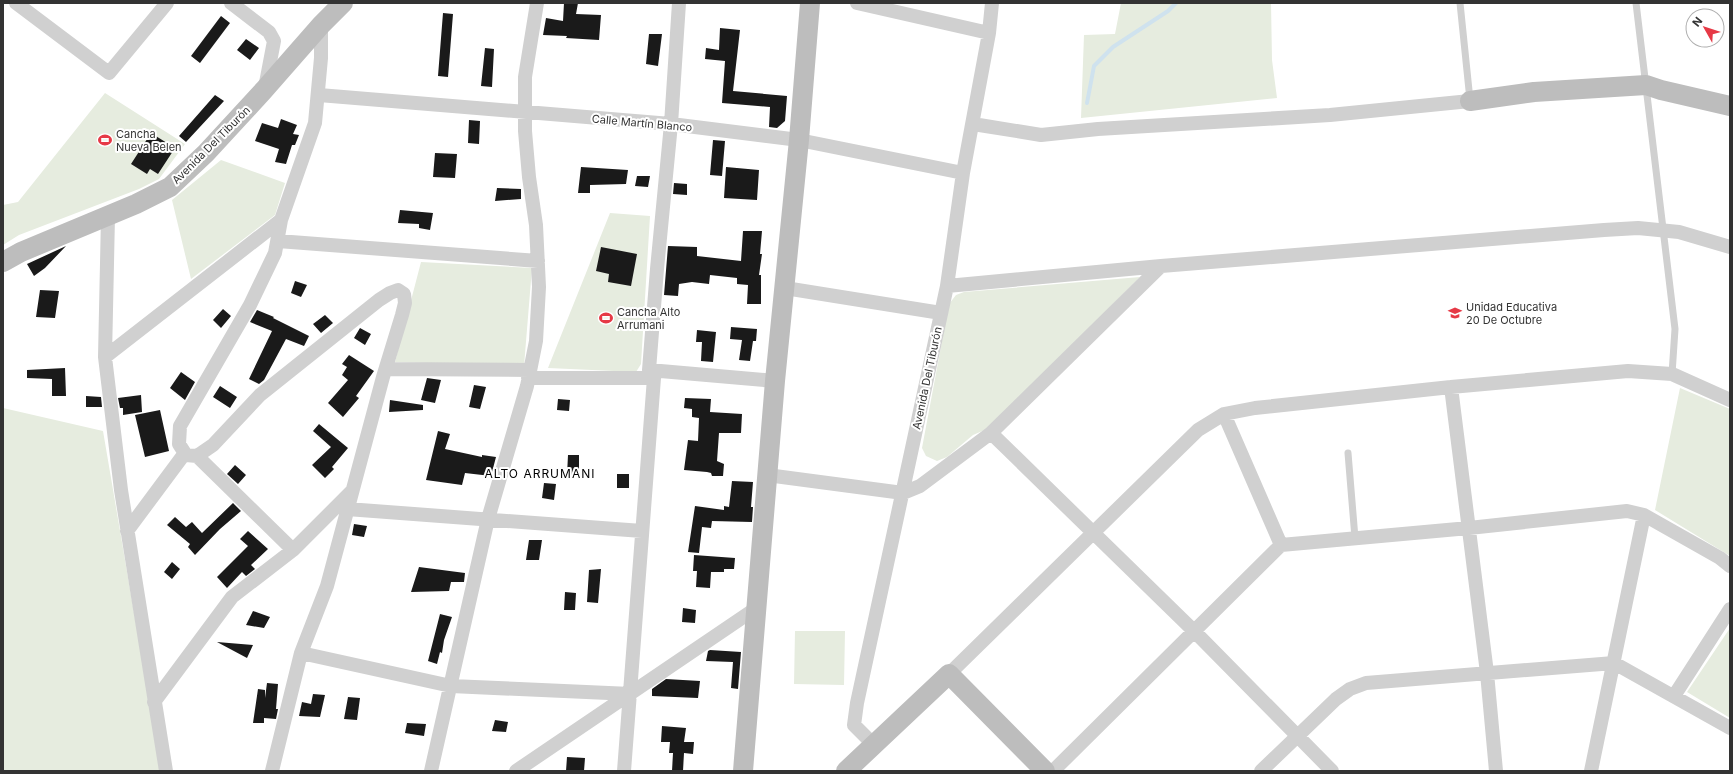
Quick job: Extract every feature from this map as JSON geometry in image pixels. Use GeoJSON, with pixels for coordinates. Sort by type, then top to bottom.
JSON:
{"type":"FeatureCollection","features":[{"type":"Feature","properties":{"kind":"street"},"geometry":{"type":"LineString","coordinates":[[16,3],[110,73],[167,3]]}},
{"type":"Feature","properties":{"kind":"street"},"geometry":{"type":"LineString","coordinates":[[231,3],[269,32],[274,41],[264,90]]}},
{"type":"Feature","properties":{"kind":"street","name":"Avenida Del Tiburón"},"geometry":{"type":"LineString","coordinates":[[3,262],[20,252],[108,216],[170,187],[206,153],[321,25],[343,3]]}},
{"type":"Feature","properties":{"kind":"street"},"geometry":{"type":"LineString","coordinates":[[431,771],[488,519],[529,374],[536,341],[540,287],[536,225],[528,170],[525,77],[537,3]]}},
{"type":"Feature","properties":{"kind":"street"},"geometry":{"type":"LineString","coordinates":[[624,771],[631,694],[642,531],[657,269],[671,124],[679,3]]}},
{"type":"Feature","properties":{"kind":"street"},"geometry":{"type":"LineString","coordinates":[[743,771],[755,609],[775,381],[799,140],[810,3]]}},
{"type":"Feature","properties":{"kind":"street"},"geometry":{"type":"LineString","coordinates":[[856,3],[989,33]]}},
{"type":"Feature","properties":{"kind":"street","name":"Avenida Del Tiburón"},"geometry":{"type":"LineString","coordinates":[[872,744],[854,725],[857,703],[947,286],[963,173],[989,33],[992,3]]}},
{"type":"Feature","properties":{"kind":"street"},"geometry":{"type":"LineString","coordinates":[[293,550],[179,444],[180,426],[250,305],[275,253],[281,220],[315,123],[319,95],[321,25]]}},
{"type":"Feature","properties":{"kind":"street"},"geometry":{"type":"LineString","coordinates":[[972,124],[1041,135],[1098,129],[1330,115],[1470,101],[1534,92],[1646,85],[1660,90],[1730,106]]}},
{"type":"Feature","properties":{"kind":"street","name":"Calle Martín Blanco"},"geometry":{"type":"LineString","coordinates":[[319,95],[671,124],[799,140],[963,173]]}},
{"type":"Feature","properties":{"kind":"street"},"geometry":{"type":"LineString","coordinates":[[108,216],[105,358],[127,531],[166,771]]}},
{"type":"Feature","properties":{"kind":"street"},"geometry":{"type":"LineString","coordinates":[[105,358],[281,220]]}},
{"type":"Feature","properties":{"kind":"street"},"geometry":{"type":"LineString","coordinates":[[947,286],[1160,266],[1638,228],[1680,232],[1730,247]]}},
{"type":"Feature","properties":{"kind":"street"},"geometry":{"type":"LineString","coordinates":[[278,241],[538,261]]}},
{"type":"Feature","properties":{"kind":"street"},"geometry":{"type":"LineString","coordinates":[[767,475],[903,493],[920,486],[992,433],[1160,266]]}},
{"type":"Feature","properties":{"kind":"street"},"geometry":{"type":"LineString","coordinates":[[785,288],[941,313]]}},
{"type":"Feature","properties":{"kind":"street"},"geometry":{"type":"LineString","coordinates":[[127,531],[191,455],[213,445],[260,395],[379,300],[398,290],[404,294],[405,304],[347,509],[327,586],[301,653],[272,771]]}},
{"type":"Feature","properties":{"kind":"street"},"geometry":{"type":"LineString","coordinates":[[386,369],[529,374],[652,374],[775,381]]}},
{"type":"Feature","properties":{"kind":"street"},"geometry":{"type":"LineString","coordinates":[[846,771],[872,744],[949,674],[1198,430],[1224,414],[1255,408],[1451,387],[1628,371],[1672,374],[1730,400]]}},
{"type":"Feature","properties":{"kind":"street"},"geometry":{"type":"LineString","coordinates":[[1451,387],[1488,673],[1496,771]]}},
{"type":"Feature","properties":{"kind":"street"},"geometry":{"type":"LineString","coordinates":[[1224,414],[1281,545]]}},
{"type":"Feature","properties":{"kind":"street"},"geometry":{"type":"LineString","coordinates":[[992,433],[1195,632],[1332,771]]}},
{"type":"Feature","properties":{"kind":"street"},"geometry":{"type":"LineString","coordinates":[[154,702],[232,597],[293,550],[352,491]]}},
{"type":"Feature","properties":{"kind":"street"},"geometry":{"type":"LineString","coordinates":[[347,509],[642,531]]}},
{"type":"Feature","properties":{"kind":"street"},"geometry":{"type":"LineString","coordinates":[[1053,771],[1195,632],[1281,545],[1469,528],[1627,511],[1644,515],[1720,558],[1730,566]]}},
{"type":"Feature","properties":{"kind":"street"},"geometry":{"type":"LineString","coordinates":[[1591,771],[1644,515]]}},
{"type":"Feature","properties":{"kind":"street"},"geometry":{"type":"LineString","coordinates":[[516,771],[755,609]]}},
{"type":"Feature","properties":{"kind":"street"},"geometry":{"type":"LineString","coordinates":[[1674,696],[1730,609]]}},
{"type":"Feature","properties":{"kind":"street"},"geometry":{"type":"LineString","coordinates":[[301,653],[451,686],[631,694]]}},
{"type":"Feature","properties":{"kind":"street"},"geometry":{"type":"LineString","coordinates":[[1261,771],[1336,698],[1350,689],[1366,683],[1614,662],[1730,728]]}},
{"type":"Feature","properties":{"kind":"street"},"geometry":{"type":"LineString","coordinates":[[949,674],[1045,771]]}},
{"type":"Feature","properties":{"kind":"lane"},"geometry":{"type":"LineString","coordinates":[[1460,3],[1470,101]]}},
{"type":"Feature","properties":{"kind":"lane"},"geometry":{"type":"LineString","coordinates":[[1636,3],[1675,329],[1672,374]]}},
{"type":"Feature","properties":{"kind":"lane"},"geometry":{"type":"LineString","coordinates":[[1348,453],[1355,538]]}},
{"type":"Feature","properties":{"kind":"shaded area"},"geometry":{"type":"Polygon","coordinates":[[[1121,3],[1271,3],[1272,60],[1277,98],[1081,118],[1084,35],[1115,34],[1121,3]]]}},
{"type":"Feature","properties":{"kind":"shaded area"},"geometry":{"type":"Polygon","coordinates":[[[105,93],[185,144],[159,179],[139,189],[19,235],[3,245],[3,205],[18,202],[105,93]]]}},
{"type":"Feature","properties":{"kind":"shaded area"},"geometry":{"type":"Polygon","coordinates":[[[221,160],[285,183],[275,215],[191,279],[172,200],[221,160]]]}},
{"type":"Feature","properties":{"kind":"shaded area"},"geometry":{"type":"Polygon","coordinates":[[[610,213],[650,216],[641,364],[636,372],[548,368],[610,213]]]}},
{"type":"Feature","properties":{"kind":"shaded area"},"geometry":{"type":"Polygon","coordinates":[[[421,262],[532,268],[524,366],[395,362],[421,262]]]}},
{"type":"Feature","properties":{"kind":"shaded area"},"geometry":{"type":"Polygon","coordinates":[[[1140,277],[987,429],[973,435],[947,457],[937,461],[926,456],[922,448],[949,304],[956,295],[964,292],[1140,277]]]}},
{"type":"Feature","properties":{"kind":"shaded area"},"geometry":{"type":"Polygon","coordinates":[[[1680,388],[1730,409],[1730,556],[1655,510],[1680,388]]]}},
{"type":"Feature","properties":{"kind":"shaded area"},"geometry":{"type":"Polygon","coordinates":[[[3,408],[103,431],[161,771],[3,771],[3,408]]]}},
{"type":"Feature","properties":{"kind":"shaded area"},"geometry":{"type":"Polygon","coordinates":[[[1730,628],[1730,718],[1687,692],[1730,628]]]}},
{"type":"Feature","properties":{"kind":"shaded area"},"geometry":{"type":"Polygon","coordinates":[[[795,631],[845,631],[844,685],[794,684],[795,631]]]}},
{"type":"Feature","properties":{"kind":"building"},"geometry":{"type":"Polygon","coordinates":[[[564,3],[578,3],[576,14],[601,15],[599,40],[543,35],[546,18],[563,21],[564,3]]]}},
{"type":"Feature","properties":{"kind":"building"},"geometry":{"type":"Polygon","coordinates":[[[443,13],[453,14],[448,77],[438,76],[443,13]]]}},
{"type":"Feature","properties":{"kind":"building"},"geometry":{"type":"Polygon","coordinates":[[[221,16],[230,23],[200,63],[191,56],[221,16]]]}},
{"type":"Feature","properties":{"kind":"building"},"geometry":{"type":"Polygon","coordinates":[[[720,28],[740,30],[733,91],[787,96],[785,121],[777,128],[769,127],[770,107],[722,103],[725,61],[705,59],[706,48],[719,50],[720,28]]]}},
{"type":"Feature","properties":{"kind":"building"},"geometry":{"type":"Polygon","coordinates":[[[649,34],[662,34],[658,66],[646,64],[649,34]]]}},
{"type":"Feature","properties":{"kind":"building"},"geometry":{"type":"Polygon","coordinates":[[[246,39],[259,48],[250,60],[237,50],[246,39]]]}},
{"type":"Feature","properties":{"kind":"building"},"geometry":{"type":"Polygon","coordinates":[[[485,48],[494,49],[492,87],[481,86],[485,48]]]}},
{"type":"Feature","properties":{"kind":"building"},"geometry":{"type":"Polygon","coordinates":[[[215,95],[224,101],[186,142],[179,136],[215,95]]]}},
{"type":"Feature","properties":{"kind":"building"},"geometry":{"type":"Polygon","coordinates":[[[281,119],[297,125],[293,134],[299,135],[295,145],[292,145],[286,164],[275,162],[279,149],[255,141],[262,123],[278,128],[281,119]]]}},
{"type":"Feature","properties":{"kind":"building"},"geometry":{"type":"Polygon","coordinates":[[[469,120],[480,121],[479,144],[468,143],[469,120]]]}},
{"type":"Feature","properties":{"kind":"building"},"geometry":{"type":"Polygon","coordinates":[[[151,133],[175,148],[158,174],[150,169],[147,174],[131,164],[151,133]]]}},
{"type":"Feature","properties":{"kind":"building"},"geometry":{"type":"Polygon","coordinates":[[[713,140],[725,141],[722,176],[710,175],[713,140]]]}},
{"type":"Feature","properties":{"kind":"building"},"geometry":{"type":"Polygon","coordinates":[[[435,153],[457,154],[455,178],[433,177],[435,153]]]}},
{"type":"Feature","properties":{"kind":"building"},"geometry":{"type":"Polygon","coordinates":[[[581,167],[628,170],[626,184],[590,185],[590,193],[578,193],[581,167]]]}},
{"type":"Feature","properties":{"kind":"building"},"geometry":{"type":"Polygon","coordinates":[[[726,167],[759,170],[757,200],[724,198],[726,167]]]}},
{"type":"Feature","properties":{"kind":"building"},"geometry":{"type":"Polygon","coordinates":[[[637,176],[650,176],[648,187],[635,186],[637,176]]]}},
{"type":"Feature","properties":{"kind":"building"},"geometry":{"type":"Polygon","coordinates":[[[674,183],[687,184],[687,195],[673,194],[674,183]]]}},
{"type":"Feature","properties":{"kind":"building"},"geometry":{"type":"Polygon","coordinates":[[[497,188],[521,189],[521,199],[495,201],[497,188]]]}},
{"type":"Feature","properties":{"kind":"building"},"geometry":{"type":"Polygon","coordinates":[[[400,210],[433,213],[430,230],[419,228],[419,224],[398,223],[400,210]]]}},
{"type":"Feature","properties":{"kind":"building"},"geometry":{"type":"Polygon","coordinates":[[[743,231],[762,231],[760,254],[762,254],[759,275],[761,275],[761,304],[747,304],[748,285],[737,284],[737,278],[710,275],[709,284],[692,282],[679,284],[678,296],[664,295],[668,246],[697,247],[697,256],[741,261],[743,231]]]}},
{"type":"Feature","properties":{"kind":"building"},"geometry":{"type":"Polygon","coordinates":[[[66,246],[45,268],[34,276],[27,264],[66,246]]]}},
{"type":"Feature","properties":{"kind":"building"},"geometry":{"type":"Polygon","coordinates":[[[601,247],[637,254],[631,286],[608,282],[609,274],[596,271],[601,247]]]}},
{"type":"Feature","properties":{"kind":"building"},"geometry":{"type":"Polygon","coordinates":[[[295,281],[307,285],[301,297],[291,293],[295,281]]]}},
{"type":"Feature","properties":{"kind":"building"},"geometry":{"type":"Polygon","coordinates":[[[40,290],[59,291],[55,318],[36,317],[40,290]]]}},
{"type":"Feature","properties":{"kind":"building"},"geometry":{"type":"Polygon","coordinates":[[[223,309],[231,316],[221,328],[213,320],[223,309]]]}},
{"type":"Feature","properties":{"kind":"building"},"geometry":{"type":"Polygon","coordinates":[[[257,310],[274,317],[273,318],[309,336],[304,346],[286,339],[264,380],[259,384],[249,379],[272,331],[250,322],[257,310]]]}},
{"type":"Feature","properties":{"kind":"building"},"geometry":{"type":"Polygon","coordinates":[[[325,315],[333,323],[321,333],[313,324],[325,315]]]}},
{"type":"Feature","properties":{"kind":"building"},"geometry":{"type":"Polygon","coordinates":[[[731,327],[757,329],[756,341],[753,341],[750,361],[739,360],[742,340],[730,339],[731,327]]]}},
{"type":"Feature","properties":{"kind":"building"},"geometry":{"type":"Polygon","coordinates":[[[360,328],[371,334],[365,345],[354,338],[360,328]]]}},
{"type":"Feature","properties":{"kind":"building"},"geometry":{"type":"Polygon","coordinates":[[[697,330],[716,332],[713,362],[701,361],[702,342],[696,342],[697,330]]]}},
{"type":"Feature","properties":{"kind":"building"},"geometry":{"type":"Polygon","coordinates":[[[349,355],[374,371],[356,396],[359,398],[343,417],[328,403],[348,380],[342,375],[347,367],[342,364],[349,355]]]}},
{"type":"Feature","properties":{"kind":"building"},"geometry":{"type":"Polygon","coordinates":[[[65,368],[66,396],[52,396],[52,379],[27,378],[27,370],[65,368]]]}},
{"type":"Feature","properties":{"kind":"building"},"geometry":{"type":"Polygon","coordinates":[[[181,372],[195,382],[185,400],[170,388],[181,372]]]}},
{"type":"Feature","properties":{"kind":"building"},"geometry":{"type":"Polygon","coordinates":[[[427,378],[441,380],[435,403],[421,400],[427,378]]]}},
{"type":"Feature","properties":{"kind":"building"},"geometry":{"type":"Polygon","coordinates":[[[474,385],[486,387],[480,409],[469,407],[474,385]]]}},
{"type":"Feature","properties":{"kind":"building"},"geometry":{"type":"Polygon","coordinates":[[[220,386],[237,397],[230,408],[213,397],[220,386]]]}},
{"type":"Feature","properties":{"kind":"building"},"geometry":{"type":"Polygon","coordinates":[[[141,395],[142,412],[123,415],[123,408],[120,408],[118,398],[141,395]]]}},
{"type":"Feature","properties":{"kind":"building"},"geometry":{"type":"Polygon","coordinates":[[[86,396],[101,397],[102,407],[86,407],[86,396]]]}},
{"type":"Feature","properties":{"kind":"building"},"geometry":{"type":"Polygon","coordinates":[[[685,398],[711,399],[710,412],[742,414],[741,433],[719,433],[717,461],[724,464],[723,476],[712,476],[711,473],[707,472],[684,470],[688,440],[698,441],[699,418],[692,417],[692,409],[684,408],[685,398]]]}},
{"type":"Feature","properties":{"kind":"building"},"geometry":{"type":"Polygon","coordinates":[[[558,399],[570,400],[569,411],[557,410],[558,399]]]}},
{"type":"Feature","properties":{"kind":"building"},"geometry":{"type":"Polygon","coordinates":[[[390,400],[423,405],[423,410],[389,412],[390,400]]]}},
{"type":"Feature","properties":{"kind":"building"},"geometry":{"type":"Polygon","coordinates":[[[160,410],[169,451],[145,457],[135,415],[160,410]]]}},
{"type":"Feature","properties":{"kind":"building"},"geometry":{"type":"Polygon","coordinates":[[[319,424],[348,448],[332,467],[334,469],[325,478],[312,465],[331,447],[313,431],[319,424]]]}},
{"type":"Feature","properties":{"kind":"building"},"geometry":{"type":"Polygon","coordinates":[[[438,431],[450,434],[445,449],[482,457],[482,455],[496,457],[491,476],[465,473],[462,485],[426,480],[438,431]]]}},
{"type":"Feature","properties":{"kind":"building"},"geometry":{"type":"Polygon","coordinates":[[[568,455],[579,455],[579,476],[567,475],[568,455]]]}},
{"type":"Feature","properties":{"kind":"building"},"geometry":{"type":"Polygon","coordinates":[[[235,465],[246,475],[238,484],[227,474],[235,465]]]}},
{"type":"Feature","properties":{"kind":"building"},"geometry":{"type":"Polygon","coordinates":[[[617,474],[629,474],[629,488],[617,488],[617,474]]]}},
{"type":"Feature","properties":{"kind":"building"},"geometry":{"type":"Polygon","coordinates":[[[732,481],[753,482],[751,507],[753,507],[752,522],[712,521],[711,528],[702,527],[699,553],[688,552],[695,506],[724,510],[724,506],[729,507],[732,481]]]}},
{"type":"Feature","properties":{"kind":"building"},"geometry":{"type":"Polygon","coordinates":[[[544,483],[556,484],[554,500],[542,498],[544,483]]]}},
{"type":"Feature","properties":{"kind":"building"},"geometry":{"type":"Polygon","coordinates":[[[233,503],[241,511],[220,529],[195,555],[188,547],[190,544],[167,525],[175,517],[186,527],[192,522],[202,533],[233,503]]]}},
{"type":"Feature","properties":{"kind":"building"},"geometry":{"type":"Polygon","coordinates":[[[354,524],[367,526],[364,537],[352,535],[354,524]]]}},
{"type":"Feature","properties":{"kind":"building"},"geometry":{"type":"Polygon","coordinates":[[[248,531],[268,549],[251,565],[255,569],[246,576],[242,572],[227,588],[217,577],[248,546],[240,539],[248,531]]]}},
{"type":"Feature","properties":{"kind":"building"},"geometry":{"type":"Polygon","coordinates":[[[529,540],[542,540],[539,560],[526,560],[529,540]]]}},
{"type":"Feature","properties":{"kind":"building"},"geometry":{"type":"Polygon","coordinates":[[[694,555],[735,558],[734,569],[724,569],[724,572],[711,572],[710,588],[696,587],[697,571],[693,571],[694,555]]]}},
{"type":"Feature","properties":{"kind":"building"},"geometry":{"type":"Polygon","coordinates":[[[172,562],[180,569],[172,579],[164,572],[172,562]]]}},
{"type":"Feature","properties":{"kind":"building"},"geometry":{"type":"Polygon","coordinates":[[[419,567],[465,573],[464,582],[451,582],[449,591],[411,592],[419,567]]]}},
{"type":"Feature","properties":{"kind":"building"},"geometry":{"type":"Polygon","coordinates":[[[601,569],[598,603],[587,602],[589,570],[601,569]]]}},
{"type":"Feature","properties":{"kind":"building"},"geometry":{"type":"Polygon","coordinates":[[[565,592],[576,593],[575,610],[564,610],[565,592]]]}},
{"type":"Feature","properties":{"kind":"building"},"geometry":{"type":"Polygon","coordinates":[[[683,608],[696,610],[695,623],[682,622],[683,608]]]}},
{"type":"Feature","properties":{"kind":"building"},"geometry":{"type":"Polygon","coordinates":[[[253,611],[270,617],[264,628],[246,625],[253,611]]]}},
{"type":"Feature","properties":{"kind":"building"},"geometry":{"type":"Polygon","coordinates":[[[440,614],[452,617],[444,640],[442,653],[440,652],[437,664],[428,661],[440,614]]]}},
{"type":"Feature","properties":{"kind":"building"},"geometry":{"type":"Polygon","coordinates":[[[217,642],[253,645],[247,658],[217,642]]]}},
{"type":"Feature","properties":{"kind":"building"},"geometry":{"type":"Polygon","coordinates":[[[708,651],[741,652],[738,689],[731,688],[733,662],[706,661],[708,651]]]}},
{"type":"Feature","properties":{"kind":"building"},"geometry":{"type":"Polygon","coordinates":[[[666,679],[700,681],[698,698],[652,696],[652,689],[666,679]]]}},
{"type":"Feature","properties":{"kind":"building"},"geometry":{"type":"Polygon","coordinates":[[[267,683],[278,684],[276,709],[278,709],[276,719],[264,718],[264,723],[253,723],[258,689],[265,690],[265,698],[267,683]]]}},
{"type":"Feature","properties":{"kind":"building"},"geometry":{"type":"Polygon","coordinates":[[[313,694],[325,695],[320,717],[299,716],[302,702],[311,704],[313,694]]]}},
{"type":"Feature","properties":{"kind":"building"},"geometry":{"type":"Polygon","coordinates":[[[348,697],[360,698],[357,720],[344,719],[348,697]]]}},
{"type":"Feature","properties":{"kind":"building"},"geometry":{"type":"Polygon","coordinates":[[[495,720],[508,722],[506,732],[492,731],[495,720]]]}},
{"type":"Feature","properties":{"kind":"building"},"geometry":{"type":"Polygon","coordinates":[[[407,723],[426,724],[424,736],[405,733],[407,723]]]}},
{"type":"Feature","properties":{"kind":"building"},"geometry":{"type":"Polygon","coordinates":[[[662,726],[686,728],[684,742],[694,742],[693,754],[684,753],[683,771],[672,771],[673,753],[669,753],[670,742],[661,742],[662,726]]]}},
{"type":"Feature","properties":{"kind":"building"},"geometry":{"type":"Polygon","coordinates":[[[567,757],[585,758],[584,771],[566,771],[567,757]]]}},
{"type":"Feature","properties":{"kind":"waterway"},"geometry":{"type":"LineString","coordinates":[[1087,103],[1094,66],[1113,47],[1168,11],[1176,3]]}},
{"type":"Feature","properties":{"kind":"place","name":"Cancha Nueva Belen"},"geometry":{"type":"Point","coordinates":[105,140]}},
{"type":"Feature","properties":{"kind":"place","name":"Unidad Educativa 20 De Octubre"},"geometry":{"type":"Point","coordinates":[1455,313]}},
{"type":"Feature","properties":{"kind":"place","name":"Cancha Alto Arrumani"},"geometry":{"type":"Point","coordinates":[606,318]}},
{"type":"Feature","properties":{"kind":"district","name":"ALTO ARRUMANI"},"geometry":{"type":"Point","coordinates":[540,474]}}]}
